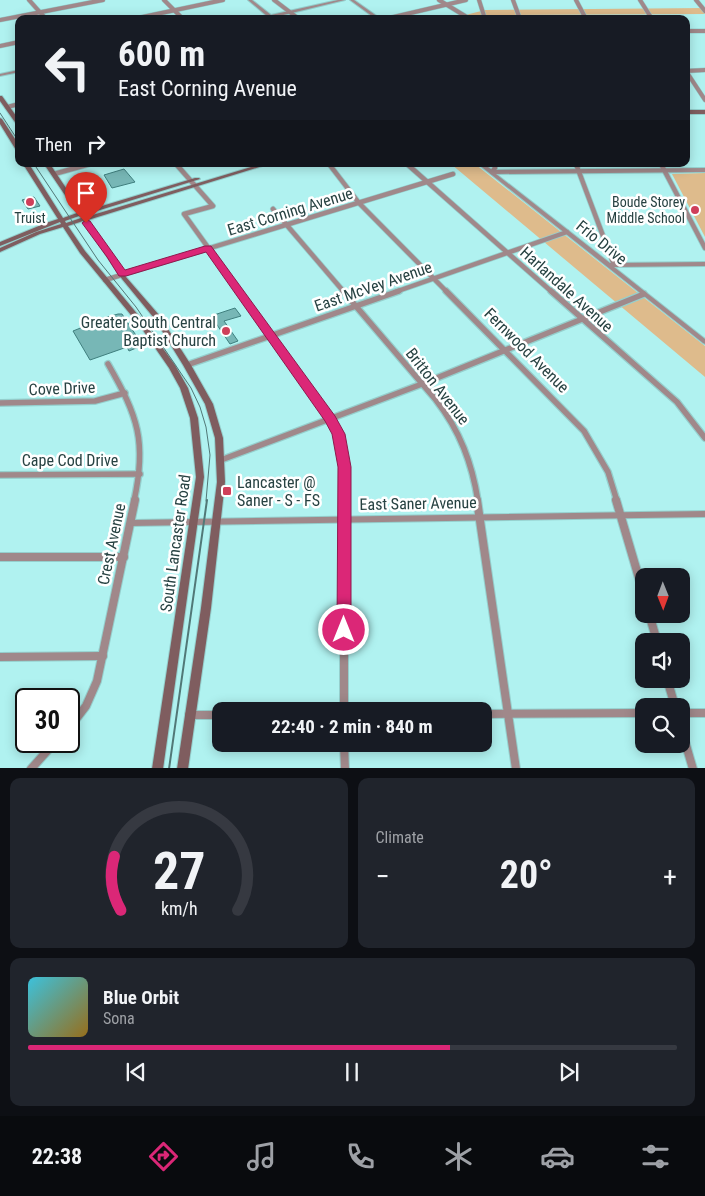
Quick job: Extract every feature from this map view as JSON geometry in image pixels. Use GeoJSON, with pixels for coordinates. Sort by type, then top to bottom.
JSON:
{"type":"FeatureCollection","features":[{"type":"Feature","properties":{"kind":"main road"},"geometry":{"type":"LineString","coordinates":[[0,96],[15,118]]}},
{"type":"Feature","properties":{"kind":"main road"},"geometry":{"type":"LineString","coordinates":[[690,112],[705,112]]}},
{"type":"Feature","properties":{"kind":"main road"},"geometry":{"type":"LineString","coordinates":[[690,116],[705,116]]}},
{"type":"Feature","properties":{"kind":"main road"},"geometry":{"type":"LineString","coordinates":[[0,120],[2,128],[15,145]]}},
{"type":"Feature","properties":{"kind":"main road","name":"South Lancaster Road"},"geometry":{"type":"LineString","coordinates":[[28,167],[82,252],[142,324],[172,368],[190,402],[197,433],[200,466],[194,522],[157,768]]}},
{"type":"Feature","properties":{"kind":"main road"},"geometry":{"type":"LineString","coordinates":[[49,167],[82,217],[112,256],[122,274],[157,317],[188,365],[209,404],[219,438],[221,482],[206,608],[182,768]]}},
{"type":"Feature","properties":{"kind":"main road"},"geometry":{"type":"LineString","coordinates":[[0,244],[63,222],[240,167]]}},
{"type":"Feature","properties":{"kind":"main road"},"geometry":{"type":"LineString","coordinates":[[192,183],[254,167]]}},
{"type":"Feature","properties":{"kind":"main road"},"geometry":{"type":"LineString","coordinates":[[0,250],[25,235]]}},
{"type":"Feature","properties":{"kind":"street"},"geometry":{"type":"LineString","coordinates":[[29,0],[43,15]]}},
{"type":"Feature","properties":{"kind":"street"},"geometry":{"type":"LineString","coordinates":[[25,15],[103,0]]}},
{"type":"Feature","properties":{"kind":"street"},"geometry":{"type":"LineString","coordinates":[[164,0],[179,15]]}},
{"type":"Feature","properties":{"kind":"street"},"geometry":{"type":"LineString","coordinates":[[151,15],[223,0]]}},
{"type":"Feature","properties":{"kind":"street"},"geometry":{"type":"LineString","coordinates":[[250,0],[268,15]]}},
{"type":"Feature","properties":{"kind":"street"},"geometry":{"type":"LineString","coordinates":[[274,0],[294,15]]}},
{"type":"Feature","properties":{"kind":"street"},"geometry":{"type":"LineString","coordinates":[[280,15],[343,0]]}},
{"type":"Feature","properties":{"kind":"street"},"geometry":{"type":"LineString","coordinates":[[352,0],[373,15]]}},
{"type":"Feature","properties":{"kind":"street"},"geometry":{"type":"LineString","coordinates":[[439,0],[464,15]]}},
{"type":"Feature","properties":{"kind":"street"},"geometry":{"type":"LineString","coordinates":[[401,15],[466,0]]}},
{"type":"Feature","properties":{"kind":"street"},"geometry":{"type":"LineString","coordinates":[[479,0],[484,15]]}},
{"type":"Feature","properties":{"kind":"street"},"geometry":{"type":"LineString","coordinates":[[513,0],[519,15]]}},
{"type":"Feature","properties":{"kind":"street"},"geometry":{"type":"LineString","coordinates":[[576,0],[584,15]]}},
{"type":"Feature","properties":{"kind":"street"},"geometry":{"type":"LineString","coordinates":[[640,0],[649,15]]}},
{"type":"Feature","properties":{"kind":"street"},"geometry":{"type":"LineString","coordinates":[[696,0],[705,12]]}},
{"type":"Feature","properties":{"kind":"street"},"geometry":{"type":"LineString","coordinates":[[0,20],[15,17]]}},
{"type":"Feature","properties":{"kind":"street"},"geometry":{"type":"LineString","coordinates":[[690,31],[705,31]]}},
{"type":"Feature","properties":{"kind":"street"},"geometry":{"type":"LineString","coordinates":[[0,46],[15,43]]}},
{"type":"Feature","properties":{"kind":"street"},"geometry":{"type":"LineString","coordinates":[[690,71],[705,70]]}},
{"type":"Feature","properties":{"kind":"street"},"geometry":{"type":"LineString","coordinates":[[0,75],[15,72]]}},
{"type":"Feature","properties":{"kind":"street"},"geometry":{"type":"LineString","coordinates":[[690,77],[705,100]]}},
{"type":"Feature","properties":{"kind":"street"},"geometry":{"type":"LineString","coordinates":[[7,107],[15,105]]}},
{"type":"Feature","properties":{"kind":"street"},"geometry":{"type":"LineString","coordinates":[[54,174],[79,167]]}},
{"type":"Feature","properties":{"kind":"street"},"geometry":{"type":"LineString","coordinates":[[179,167],[213,206],[184,214],[330,419],[338,434],[343,450],[344,702]]}},
{"type":"Feature","properties":{"kind":"street","name":"Fernwood Avenue"},"geometry":{"type":"LineString","coordinates":[[330,167],[359,203],[584,431],[608,472],[636,568]]}},
{"type":"Feature","properties":{"kind":"street","name":"Harlandale Avenue"},"geometry":{"type":"LineString","coordinates":[[410,167],[677,402],[705,438]]}},
{"type":"Feature","properties":{"kind":"street","name":"Frio Drive"},"geometry":{"type":"LineString","coordinates":[[485,167],[611,265],[644,294],[705,342]]}},
{"type":"Feature","properties":{"kind":"street"},"geometry":{"type":"LineString","coordinates":[[495,167],[492,172],[705,170]]}},
{"type":"Feature","properties":{"kind":"street"},"geometry":{"type":"LineString","coordinates":[[577,167],[611,265],[705,264]]}},
{"type":"Feature","properties":{"kind":"street"},"geometry":{"type":"LineString","coordinates":[[663,167],[705,248]]}},
{"type":"Feature","properties":{"kind":"street","name":"East Corning Avenue"},"geometry":{"type":"LineString","coordinates":[[105,280],[453,174]]}},
{"type":"Feature","properties":{"kind":"street","name":"Britton Avenue"},"geometry":{"type":"LineString","coordinates":[[273,209],[448,414],[465,445],[474,476],[516,768]]}},
{"type":"Feature","properties":{"kind":"street","name":"East McVey Avenue"},"geometry":{"type":"LineString","coordinates":[[188,365],[567,232]]}},
{"type":"Feature","properties":{"kind":"street"},"geometry":{"type":"LineString","coordinates":[[221,460],[422,384],[644,294]]}},
{"type":"Feature","properties":{"kind":"street","name":"Crest Avenue"},"geometry":{"type":"LineString","coordinates":[[80,716],[91,699],[102,656],[140,474],[139,432],[132,407],[108,364]]}},
{"type":"Feature","properties":{"kind":"street","name":"Cove Drive"},"geometry":{"type":"LineString","coordinates":[[0,403],[95,401],[125,393]]}},
{"type":"Feature","properties":{"kind":"street","name":"Cape Cod Drive"},"geometry":{"type":"LineString","coordinates":[[0,475],[140,474]]}},
{"type":"Feature","properties":{"kind":"street","name":"East Saner Avenue"},"geometry":{"type":"LineString","coordinates":[[131,523],[705,514]]}},
{"type":"Feature","properties":{"kind":"street"},"geometry":{"type":"LineString","coordinates":[[0,557],[124,557]]}},
{"type":"Feature","properties":{"kind":"street"},"geometry":{"type":"LineString","coordinates":[[0,656],[102,656]]}},
{"type":"Feature","properties":{"kind":"street"},"geometry":{"type":"LineString","coordinates":[[492,714],[635,713]]}},
{"type":"Feature","properties":{"kind":"street"},"geometry":{"type":"LineString","coordinates":[[690,713],[705,713]]}},
{"type":"Feature","properties":{"kind":"street"},"geometry":{"type":"LineString","coordinates":[[189,715],[212,715]]}},
{"type":"Feature","properties":{"kind":"street"},"geometry":{"type":"LineString","coordinates":[[344,752],[344,768]]}},
{"type":"Feature","properties":{"kind":"street"},"geometry":{"type":"LineString","coordinates":[[31,768],[45,753]]}},
{"type":"Feature","properties":{"kind":"street"},"geometry":{"type":"LineString","coordinates":[[688,753],[693,768]]}},
{"type":"Feature","properties":{"kind":"shaded area"},"geometry":{"type":"Polygon","coordinates":[[[705,8],[705,14],[466,15],[485,10],[705,8]]]}},
{"type":"Feature","properties":{"kind":"shaded area"},"geometry":{"type":"Polygon","coordinates":[[[455,167],[479,167],[705,346],[705,377],[455,167]]]}},
{"type":"Feature","properties":{"kind":"shaded area","name":"Boude Storey Middle School"},"geometry":{"type":"Polygon","coordinates":[[[705,173],[705,237],[672,174],[705,173]]]}},
{"type":"Feature","properties":{"kind":"building"},"geometry":{"type":"Polygon","coordinates":[[[124,169],[135,182],[112,188],[104,175],[124,169]]]}},
{"type":"Feature","properties":{"kind":"building","name":"Truist"},"geometry":{"type":"Polygon","coordinates":[[[34,197],[40,206],[28,209],[22,200],[34,197]]]}},
{"type":"Feature","properties":{"kind":"building","name":"Greater South Central Baptist Church"},"geometry":{"type":"Polygon","coordinates":[[[235,308],[241,316],[224,321],[238,341],[230,344],[211,316],[235,308]]]}},
{"type":"Feature","properties":{"kind":"building"},"geometry":{"type":"Polygon","coordinates":[[[122,314],[141,343],[139,343],[141,346],[129,351],[127,347],[90,360],[73,331],[87,323],[122,314]]]}},
{"type":"Feature","properties":{"kind":"tram line"},"geometry":{"type":"LineString","coordinates":[[0,113],[15,136]]}},
{"type":"Feature","properties":{"kind":"tram line"},"geometry":{"type":"LineString","coordinates":[[36,167],[98,260],[136,307],[191,388],[200,407],[206,427],[210,455],[206,501]]}},
{"type":"Feature","properties":{"kind":"tram line"},"geometry":{"type":"LineString","coordinates":[[169,768],[207,500]]}},
{"type":"Feature","properties":{"kind":"place","name":"Truist"},"geometry":{"type":"Point","coordinates":[30,202]}},
{"type":"Feature","properties":{"kind":"place","name":"Boude Storey Middle School"},"geometry":{"type":"Point","coordinates":[695,210]}},
{"type":"Feature","properties":{"kind":"place","name":"Greater South Central Baptist Church"},"geometry":{"type":"Point","coordinates":[226,331]}},
{"type":"Feature","properties":{"kind":"place","name":"Lancaster @ Saner - S - FS"},"geometry":{"type":"Point","coordinates":[227,491]}},
{"type":"Feature","properties":{"kind":"route"},"geometry":{"type":"LineString","coordinates":[[86,223],[112,256],[122,274],[208,248],[330,419],[338,434],[343,450],[345,512],[344,630]]}}]}
